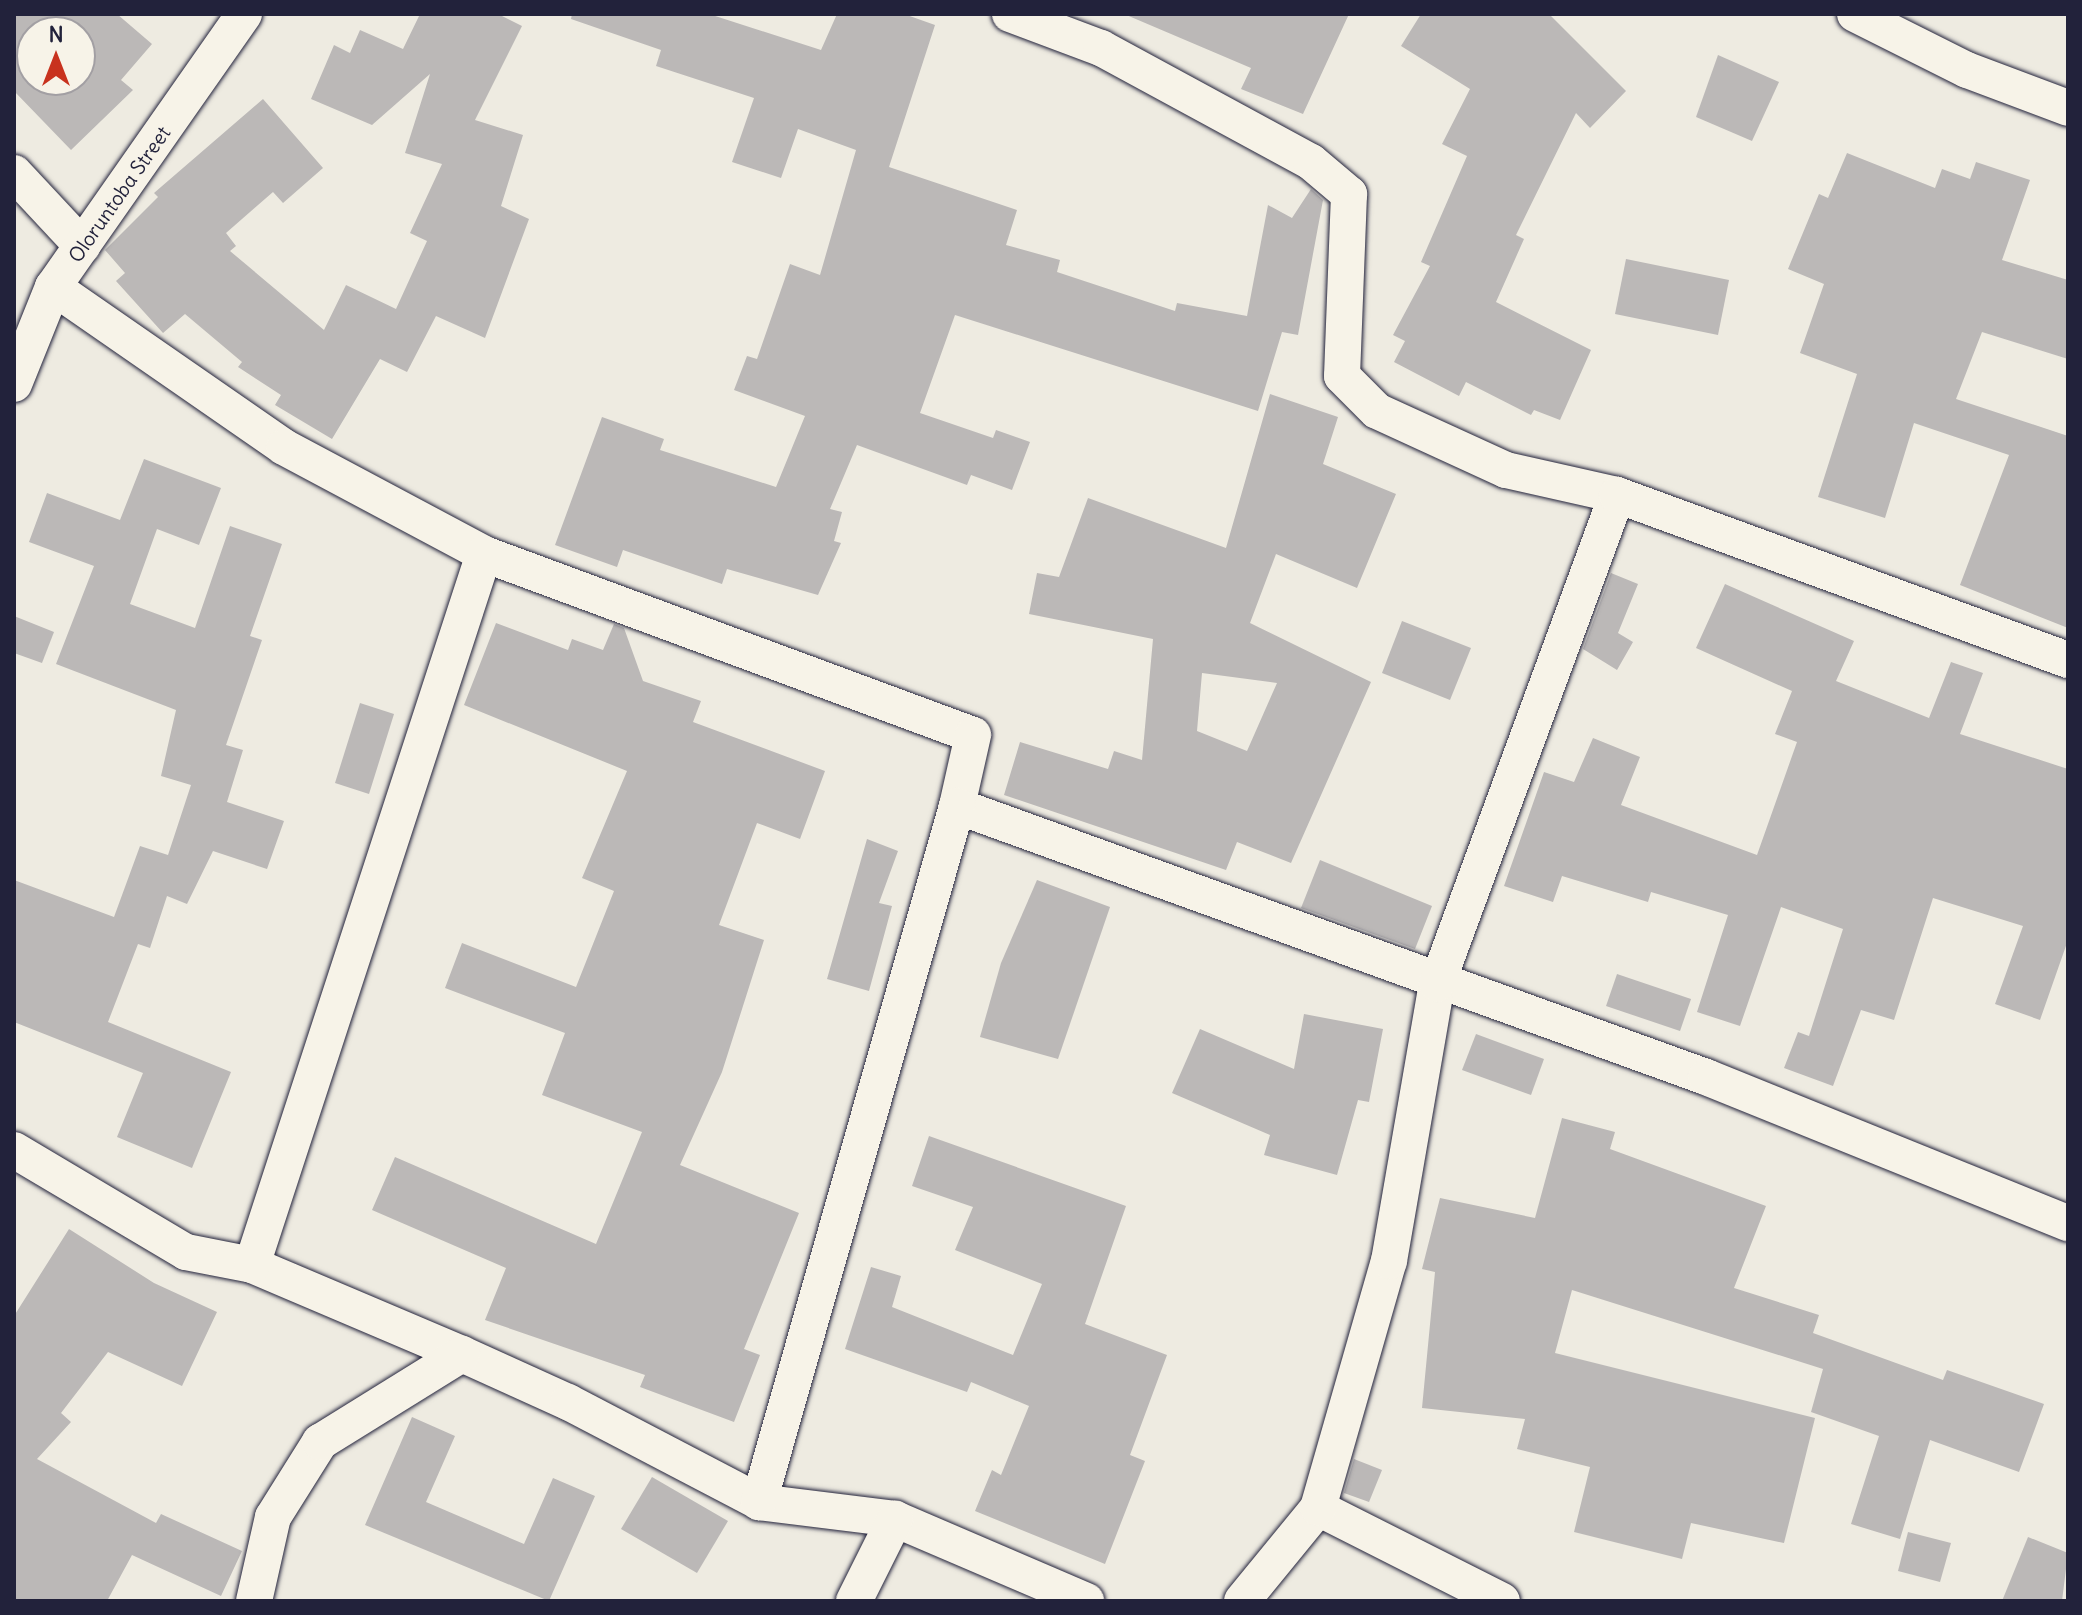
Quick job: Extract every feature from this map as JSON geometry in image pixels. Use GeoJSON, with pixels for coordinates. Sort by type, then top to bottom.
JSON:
{"type":"FeatureCollection","features":[{"type":"Feature","properties":{"kind":"street","name":"Oloruntoba Street"},"geometry":{"type":"LineString","coordinates":[[14,384],[53,287],[244,14]]}},
{"type":"Feature","properties":{"kind":"street"},"geometry":{"type":"LineString","coordinates":[[1010,14],[1115,55],[1311,162],[1349,194],[1342,376],[1377,411],[1506,470],[1617,495],[2068,660]]}},
{"type":"Feature","properties":{"kind":"street"},"geometry":{"type":"LineString","coordinates":[[1855,14],[1967,70],[2068,108]]}},
{"type":"Feature","properties":{"kind":"street"},"geometry":{"type":"LineString","coordinates":[[14,173],[82,246]]}},
{"type":"Feature","properties":{"kind":"street"},"geometry":{"type":"LineString","coordinates":[[53,287],[284,447],[484,554],[973,735],[957,806],[759,1502]]}},
{"type":"Feature","properties":{"kind":"street"},"geometry":{"type":"LineString","coordinates":[[1242,1601],[1318,1508],[1389,1261],[1437,984],[1617,495]]}},
{"type":"Feature","properties":{"kind":"street"},"geometry":{"type":"LineString","coordinates":[[252,1265],[484,554]]}},
{"type":"Feature","properties":{"kind":"street"},"geometry":{"type":"LineString","coordinates":[[957,806],[1437,984],[1706,1077],[2068,1223]]}},
{"type":"Feature","properties":{"kind":"street"},"geometry":{"type":"LineString","coordinates":[[14,1150],[186,1252],[252,1265],[462,1354],[568,1402],[759,1502],[895,1519],[1086,1601]]}},
{"type":"Feature","properties":{"kind":"street"},"geometry":{"type":"LineString","coordinates":[[254,1601],[273,1517],[320,1442],[462,1354]]}},
{"type":"Feature","properties":{"kind":"street"},"geometry":{"type":"LineString","coordinates":[[1318,1508],[1502,1601]]}},
{"type":"Feature","properties":{"kind":"street"},"geometry":{"type":"LineString","coordinates":[[854,1601],[895,1519]]}},
{"type":"Feature","properties":{"kind":"building"},"geometry":{"type":"Polygon","coordinates":[[[14,14],[117,14],[152,44],[121,80],[133,90],[71,150],[19,96],[96,96],[96,16],[16,16],[16,93],[14,14]]]}},
{"type":"Feature","properties":{"kind":"building"},"geometry":{"type":"Polygon","coordinates":[[[420,14],[498,14],[522,26],[475,120],[523,135],[501,206],[529,219],[485,338],[436,316],[407,372],[380,359],[332,439],[275,405],[281,395],[238,367],[242,362],[185,314],[163,333],[116,281],[125,273],[105,250],[158,197],[154,193],[263,99],[323,168],[283,203],[273,192],[226,233],[236,246],[230,251],[324,330],[346,285],[396,309],[427,241],[410,233],[442,164],[405,153],[430,74],[372,125],[311,99],[334,45],[350,53],[360,30],[403,49],[420,14]]]}},
{"type":"Feature","properties":{"kind":"building"},"geometry":{"type":"Polygon","coordinates":[[[572,14],[709,14],[821,50],[837,14],[904,14],[935,25],[889,167],[1017,210],[1006,245],[1060,260],[1057,272],[1175,311],[1177,303],[1247,316],[1268,205],[1292,218],[1311,189],[1323,200],[1298,335],[1282,332],[1258,411],[955,315],[920,413],[993,438],[996,430],[1030,442],[1012,490],[971,475],[967,485],[857,445],[830,509],[842,512],[834,541],[841,543],[818,595],[727,569],[722,584],[623,550],[617,567],[555,545],[602,417],[664,439],[660,450],[776,487],[805,416],[734,390],[747,356],[757,359],[790,264],[820,275],[856,150],[798,129],[781,178],[732,162],[754,98],[656,66],[661,50],[571,19],[572,14]]]}},
{"type":"Feature","properties":{"kind":"building"},"geometry":{"type":"Polygon","coordinates":[[[1124,14],[1349,14],[1303,114],[1241,89],[1251,68],[1124,14]]]}},
{"type":"Feature","properties":{"kind":"building"},"geometry":{"type":"Polygon","coordinates":[[[1421,14],[1549,14],[1626,91],[1590,128],[1576,113],[1516,235],[1524,239],[1496,302],[1591,350],[1560,420],[1534,410],[1531,415],[1466,382],[1459,396],[1394,362],[1405,341],[1393,335],[1430,266],[1421,262],[1467,156],[1442,144],[1470,89],[1401,46],[1421,14]]]}},
{"type":"Feature","properties":{"kind":"building"},"geometry":{"type":"Polygon","coordinates":[[[1718,55],[1779,82],[1752,141],[1696,117],[1718,55]]]}},
{"type":"Feature","properties":{"kind":"building"},"geometry":{"type":"Polygon","coordinates":[[[1847,153],[1935,188],[1942,169],[1970,179],[1976,162],[2030,180],[2002,260],[2068,280],[2068,359],[1982,332],[1956,399],[2068,436],[2068,628],[1960,585],[2009,455],[1914,423],[1885,518],[1818,497],[1857,374],[1800,353],[1824,284],[1788,269],[1819,194],[1828,198],[1847,153]]]}},
{"type":"Feature","properties":{"kind":"building"},"geometry":{"type":"Polygon","coordinates":[[[1626,259],[1729,280],[1718,335],[1615,314],[1626,259]]]}},
{"type":"Feature","properties":{"kind":"building"},"geometry":{"type":"Polygon","coordinates":[[[1270,394],[1338,417],[1323,464],[1396,494],[1357,588],[1276,554],[1250,623],[1371,682],[1291,863],[1237,842],[1226,870],[1004,795],[1020,742],[1108,769],[1114,751],[1142,760],[1153,639],[1029,614],[1037,573],[1059,577],[1088,498],[1226,548],[1270,394]],[[1202,673],[1197,731],[1247,751],[1277,683],[1202,673]]]}},
{"type":"Feature","properties":{"kind":"building"},"geometry":{"type":"Polygon","coordinates":[[[144,459],[221,488],[199,545],[157,529],[130,604],[195,628],[230,526],[282,544],[250,636],[262,640],[226,745],[243,750],[227,802],[284,821],[267,869],[213,851],[187,904],[167,896],[150,948],[138,944],[108,1022],[231,1072],[192,1168],[117,1137],[143,1073],[14,1022],[14,880],[114,917],[140,846],[168,855],[191,785],[161,776],[176,710],[56,664],[94,566],[29,542],[47,493],[120,520],[144,459]]]}},
{"type":"Feature","properties":{"kind":"building"},"geometry":{"type":"Polygon","coordinates":[[[1611,573],[1638,584],[1618,633],[1633,642],[1617,670],[1583,649],[1611,573]]]}},
{"type":"Feature","properties":{"kind":"building"},"geometry":{"type":"Polygon","coordinates":[[[1725,584],[1854,641],[1836,681],[1929,718],[1951,662],[1983,673],[1960,734],[2068,769],[2068,940],[2040,1020],[1995,1004],[2023,926],[1933,898],[1894,1020],[1861,1010],[1833,1086],[1784,1068],[1798,1032],[1809,1036],[1843,929],[1781,907],[1740,1026],[1697,1012],[1728,915],[1651,892],[1648,902],[1562,876],[1553,902],[1504,886],[1544,772],[1574,782],[1593,738],[1640,757],[1621,805],[1757,855],[1797,742],[1775,734],[1792,691],[1696,648],[1725,584]]]}},
{"type":"Feature","properties":{"kind":"building"},"geometry":{"type":"Polygon","coordinates":[[[14,616],[54,632],[42,663],[14,653],[14,616]]]}},
{"type":"Feature","properties":{"kind":"building"},"geometry":{"type":"Polygon","coordinates":[[[1402,621],[1471,648],[1450,700],[1382,673],[1402,621]]]}},
{"type":"Feature","properties":{"kind":"building"},"geometry":{"type":"Polygon","coordinates":[[[496,623],[568,650],[572,639],[603,650],[614,624],[624,628],[643,681],[701,701],[693,722],[825,771],[800,839],[757,823],[719,925],[764,940],[722,1072],[680,1165],[799,1213],[744,1349],[760,1355],[734,1422],[640,1387],[645,1375],[485,1320],[506,1268],[372,1210],[395,1157],[596,1244],[642,1132],[542,1095],[565,1033],[445,988],[462,943],[576,987],[614,891],[582,878],[627,771],[464,705],[496,623]]]}},
{"type":"Feature","properties":{"kind":"building"},"geometry":{"type":"Polygon","coordinates":[[[360,703],[394,714],[369,794],[335,783],[360,703]]]}},
{"type":"Feature","properties":{"kind":"building"},"geometry":{"type":"Polygon","coordinates":[[[867,839],[898,851],[879,903],[892,906],[869,991],[827,979],[867,839]]]}},
{"type":"Feature","properties":{"kind":"building"},"geometry":{"type":"Polygon","coordinates":[[[1320,860],[1432,906],[1415,949],[1301,908],[1320,860]]]}},
{"type":"Feature","properties":{"kind":"building"},"geometry":{"type":"Polygon","coordinates":[[[1037,880],[1110,907],[1058,1059],[980,1037],[1001,963],[1037,880]]]}},
{"type":"Feature","properties":{"kind":"building"},"geometry":{"type":"Polygon","coordinates":[[[1617,974],[1691,999],[1680,1031],[1606,1006],[1617,974]]]}},
{"type":"Feature","properties":{"kind":"building"},"geometry":{"type":"Polygon","coordinates":[[[1304,1014],[1383,1029],[1369,1102],[1358,1100],[1337,1175],[1264,1155],[1270,1135],[1172,1093],[1200,1029],[1294,1069],[1304,1014]]]}},
{"type":"Feature","properties":{"kind":"building"},"geometry":{"type":"Polygon","coordinates":[[[1476,1034],[1544,1059],[1531,1095],[1462,1070],[1476,1034]]]}},
{"type":"Feature","properties":{"kind":"building"},"geometry":{"type":"Polygon","coordinates":[[[1562,1118],[1615,1132],[1610,1149],[1766,1206],[1734,1288],[1819,1315],[1813,1333],[1943,1380],[1947,1370],[2044,1404],[2019,1472],[1930,1440],[1900,1539],[1851,1524],[1879,1436],[1811,1412],[1823,1369],[1572,1290],[1555,1353],[1815,1418],[1784,1543],[1691,1523],[1682,1559],[1574,1532],[1590,1467],[1517,1449],[1525,1419],[1422,1408],[1435,1272],[1422,1269],[1440,1198],[1535,1218],[1562,1118]]]}},
{"type":"Feature","properties":{"kind":"building"},"geometry":{"type":"Polygon","coordinates":[[[929,1136],[1126,1206],[1085,1324],[1167,1355],[1130,1455],[1145,1461],[1105,1564],[975,1511],[992,1470],[1001,1475],[1029,1406],[971,1382],[967,1392],[845,1349],[871,1267],[901,1276],[892,1307],[1013,1355],[1042,1284],[955,1250],[973,1207],[912,1186],[929,1136]]]}},
{"type":"Feature","properties":{"kind":"building"},"geometry":{"type":"Polygon","coordinates":[[[69,1229],[154,1283],[217,1312],[182,1386],[108,1352],[61,1413],[71,1422],[37,1459],[156,1523],[161,1514],[242,1551],[221,1596],[132,1555],[107,1601],[14,1601],[14,1316],[69,1229]]]}},
{"type":"Feature","properties":{"kind":"building"},"geometry":{"type":"Polygon","coordinates":[[[412,1417],[455,1436],[426,1502],[524,1544],[553,1478],[595,1496],[549,1601],[365,1525],[412,1417]]]}},
{"type":"Feature","properties":{"kind":"building"},"geometry":{"type":"Polygon","coordinates":[[[1354,1459],[1382,1470],[1369,1502],[1344,1493],[1354,1459]]]}},
{"type":"Feature","properties":{"kind":"building"},"geometry":{"type":"Polygon","coordinates":[[[652,1477],[728,1521],[697,1573],[621,1529],[652,1477]]]}},
{"type":"Feature","properties":{"kind":"building"},"geometry":{"type":"Polygon","coordinates":[[[1908,1532],[1951,1543],[1940,1582],[1898,1571],[1908,1532]]]}},
{"type":"Feature","properties":{"kind":"building"},"geometry":{"type":"Polygon","coordinates":[[[2028,1537],[2068,1553],[2062,1601],[2002,1601],[2028,1537]]]}}]}
